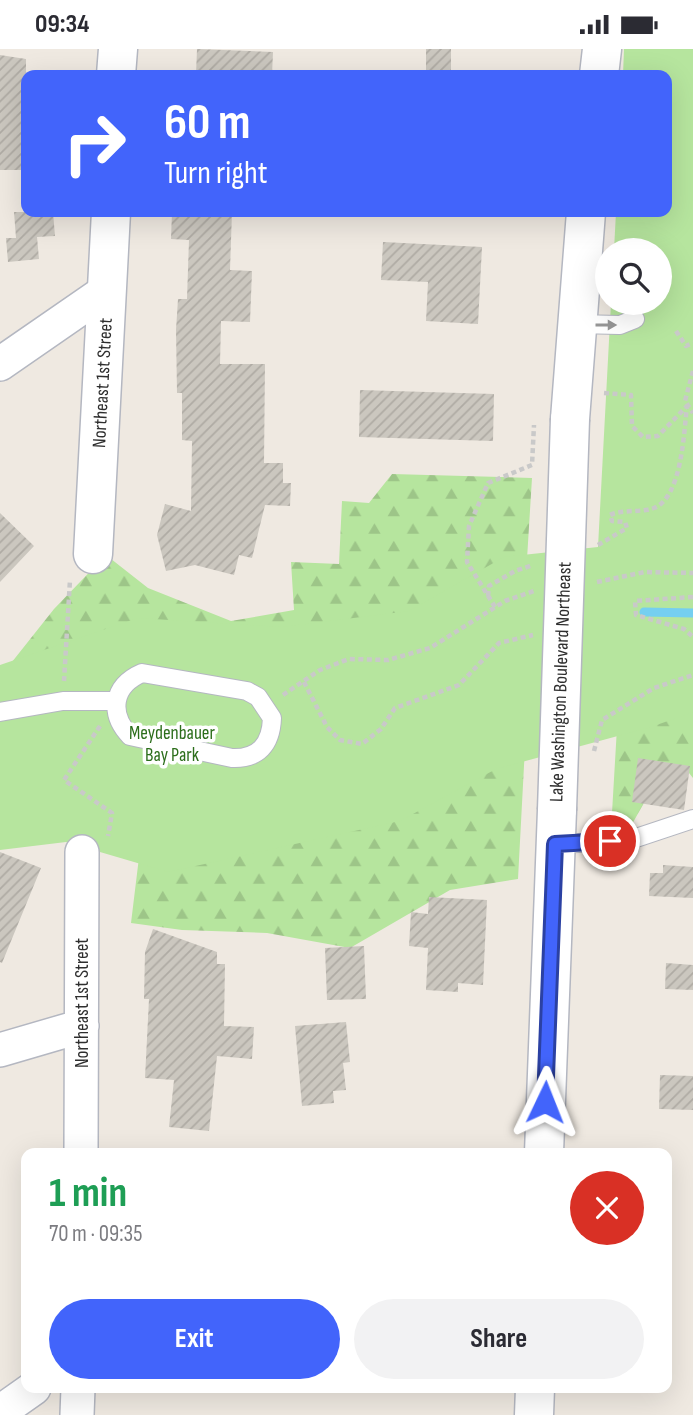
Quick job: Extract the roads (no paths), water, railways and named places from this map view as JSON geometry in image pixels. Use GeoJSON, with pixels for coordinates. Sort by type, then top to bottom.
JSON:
{"type":"FeatureCollection","features":[{"type":"Feature","properties":{"kind":"main road"},"geometry":{"type":"LineString","coordinates":[[116,70],[118,49]]}},
{"type":"Feature","properties":{"kind":"main road"},"geometry":{"type":"LineString","coordinates":[[600,70],[602,49]]}},
{"type":"Feature","properties":{"kind":"main road","name":"Northeast 1st Street"},"geometry":{"type":"LineString","coordinates":[[81,567],[107,290],[111,217]]}},
{"type":"Feature","properties":{"kind":"main road","name":"Lake Washington Boulevard Northeast"},"geometry":{"type":"LineString","coordinates":[[544,1148],[567,410],[586,217]]}},
{"type":"Feature","properties":{"kind":"main road"},"geometry":{"type":"LineString","coordinates":[[534,1415],[535,1393]]}},
{"type":"Feature","properties":{"kind":"street"},"geometry":{"type":"LineString","coordinates":[[0,363],[107,290]]}},
{"type":"Feature","properties":{"kind":"street","name":"Northeast 1st Street"},"geometry":{"type":"LineString","coordinates":[[81,1148],[82,1026],[95,845]]}},
{"type":"Feature","properties":{"kind":"street"},"geometry":{"type":"LineString","coordinates":[[0,1050],[82,1026]]}},
{"type":"Feature","properties":{"kind":"street"},"geometry":{"type":"LineString","coordinates":[[0,1412],[27,1393]]}},
{"type":"Feature","properties":{"kind":"street"},"geometry":{"type":"LineString","coordinates":[[77,1415],[78,1393]]}},
{"type":"Feature","properties":{"kind":"lane"},"geometry":{"type":"LineString","coordinates":[[575,324],[620,325],[635,319]]}},
{"type":"Feature","properties":{"kind":"lane"},"geometry":{"type":"LineString","coordinates":[[155,674],[247,691],[258,697],[272,718],[267,743],[258,753],[245,758],[232,758],[130,736],[116,715],[116,701],[121,687],[130,678],[155,674]]}},
{"type":"Feature","properties":{"kind":"lane"},"geometry":{"type":"LineString","coordinates":[[0,712],[63,701],[116,701]]}},
{"type":"Feature","properties":{"kind":"lane"},"geometry":{"type":"LineString","coordinates":[[556,827],[627,841],[693,819]]}},
{"type":"Feature","properties":{"kind":"waterway"},"geometry":{"type":"LineString","coordinates":[[644,612],[693,613]]}},
{"type":"Feature","properties":{"kind":"park label","name":"Meydenbauer Bay Park"},"geometry":{"type":"Point","coordinates":[172,744]}}]}
